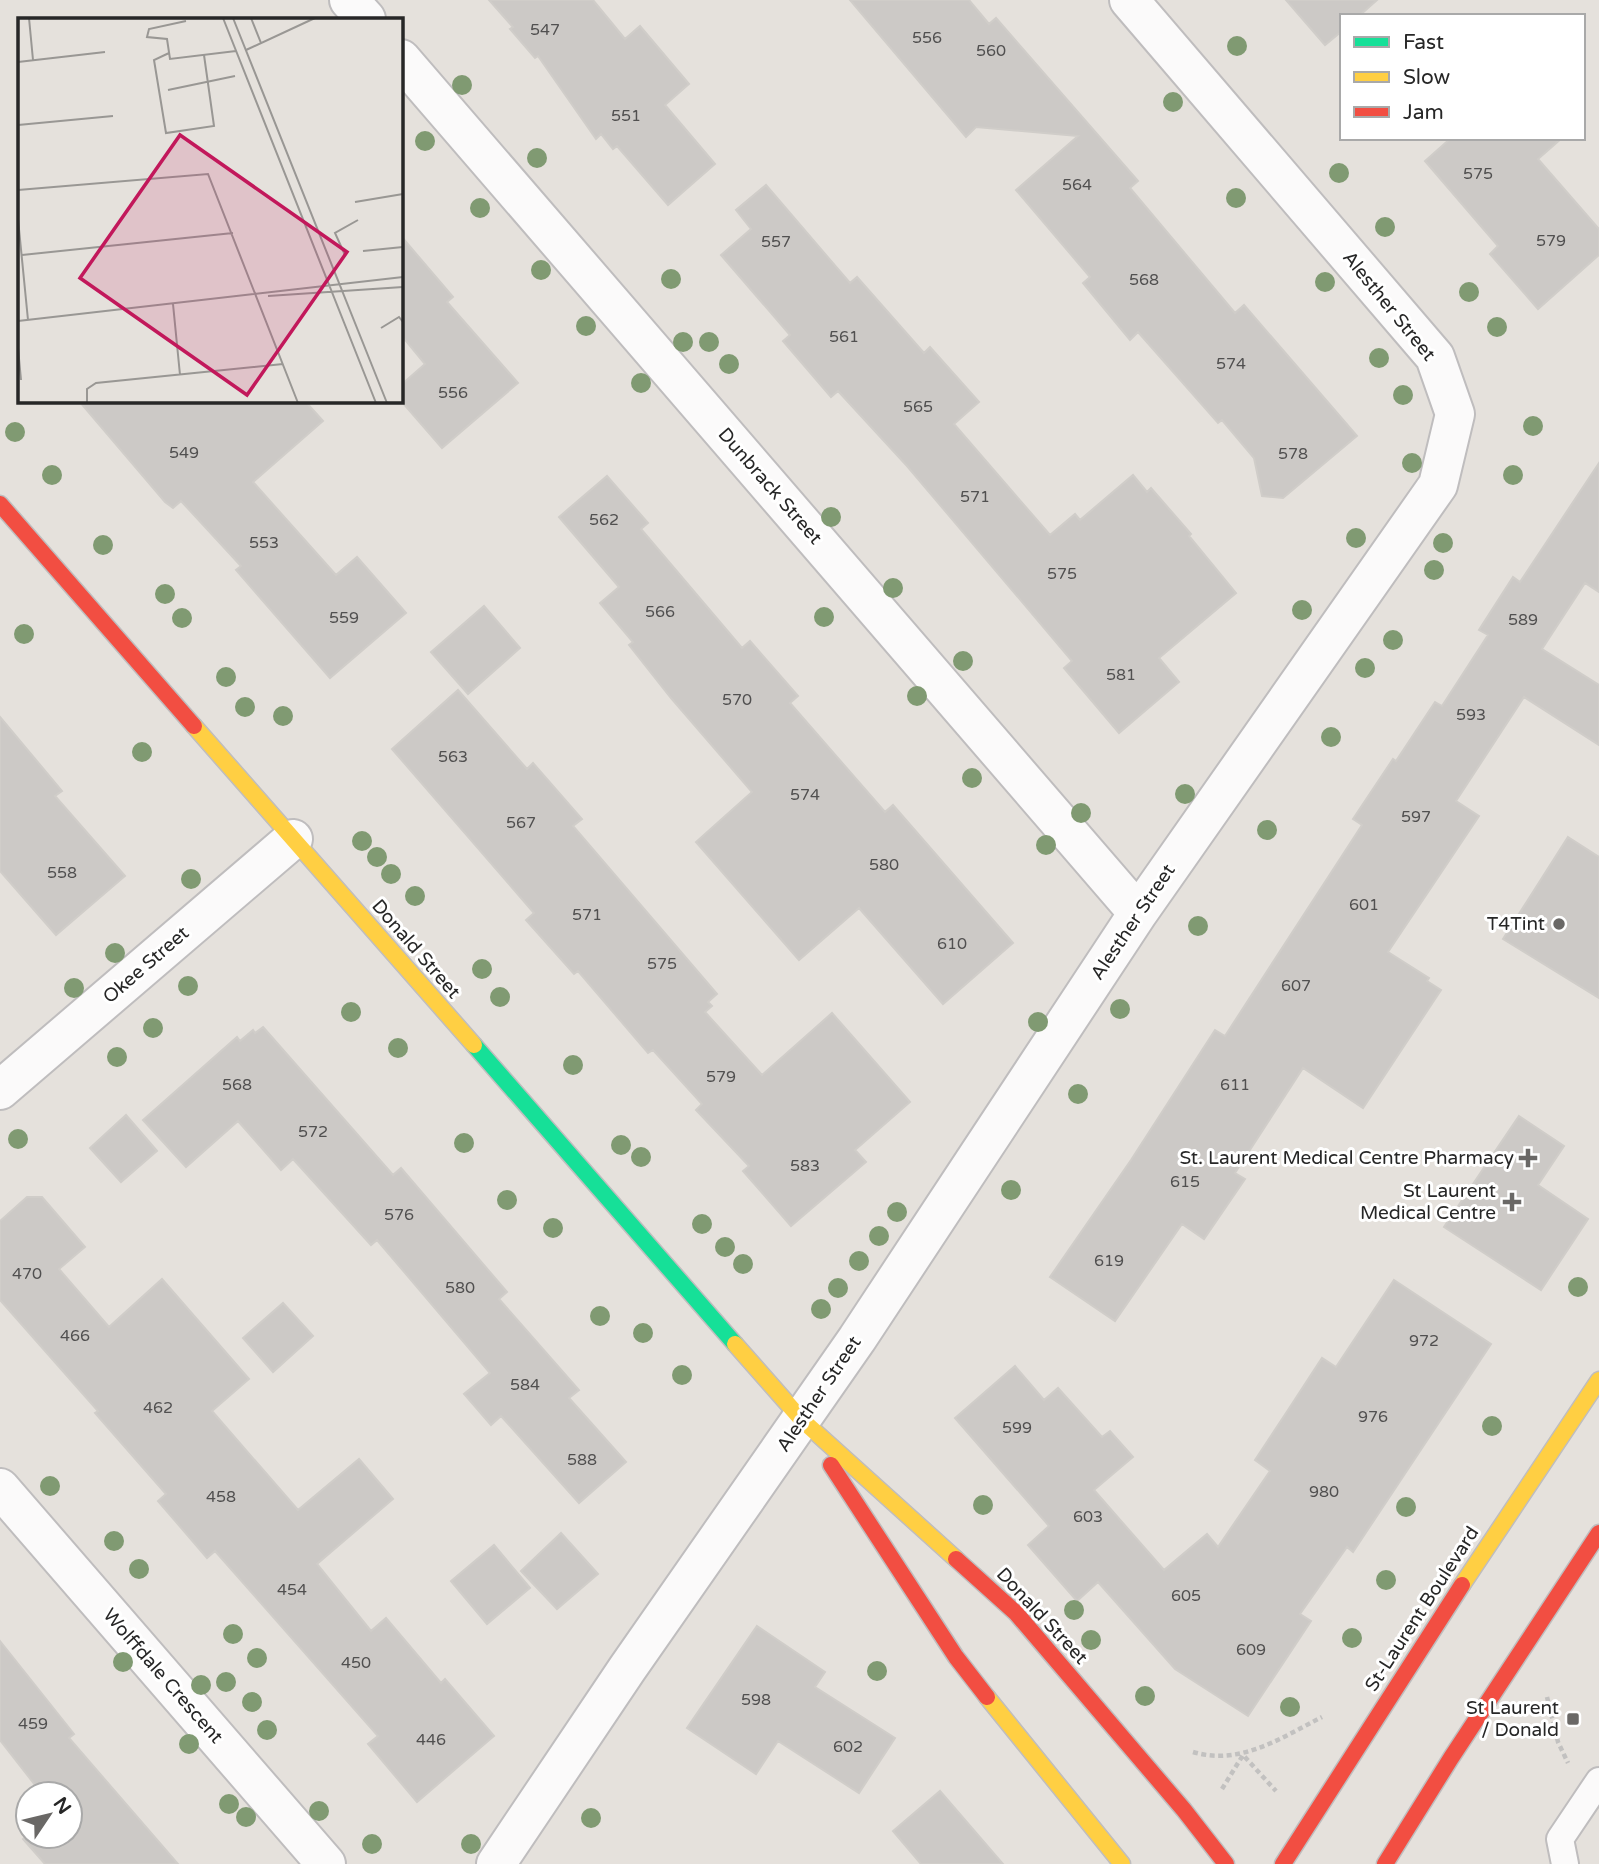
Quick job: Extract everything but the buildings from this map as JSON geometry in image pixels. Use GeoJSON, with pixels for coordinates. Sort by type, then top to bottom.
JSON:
{"type":"FeatureCollection","features":[{"type":"Feature","properties":{"kind":"street"},"geometry":{"type":"LineString","coordinates":[[349,0],[365,18]]}},
{"type":"Feature","properties":{"kind":"street","name":"Alesther Street"},"geometry":{"type":"LineString","coordinates":[[496,1864],[626,1669],[802,1420],[1138,912],[1438,485],[1455,414],[1435,357],[1129,0]]}},
{"type":"Feature","properties":{"kind":"street","name":"Dunbrack Street"},"geometry":{"type":"LineString","coordinates":[[402,60],[1138,912]]}},
{"type":"Feature","properties":{"kind":"street","name":"Donald Street"},"geometry":{"type":"LineString","coordinates":[[0,503],[802,1420],[1017,1613],[1176,1800],[1226,1864]]}},
{"type":"Feature","properties":{"kind":"street","name":"Okee Street"},"geometry":{"type":"LineString","coordinates":[[0,1090],[293,839]]}},
{"type":"Feature","properties":{"kind":"street","name":"St-Laurent Boulevard"},"geometry":{"type":"LineString","coordinates":[[1283,1864],[1413,1658],[1599,1380]]}},
{"type":"Feature","properties":{"kind":"street","name":"Donald Street"},"geometry":{"type":"LineString","coordinates":[[802,1420],[956,1657],[1122,1864]]}},
{"type":"Feature","properties":{"kind":"street","name":"Wolffdale Crescent"},"geometry":{"type":"LineString","coordinates":[[0,1488],[326,1864]]}},
{"type":"Feature","properties":{"kind":"street"},"geometry":{"type":"LineString","coordinates":[[1385,1864],[1451,1758],[1599,1533]]}},
{"type":"Feature","properties":{"kind":"lane"},"geometry":{"type":"LineString","coordinates":[[1565,1864],[1560,1839],[1593,1791]]}},
{"type":"Feature","properties":{"kind":"path"},"geometry":{"type":"LineString","coordinates":[[1547,1697],[1558,1742],[1593,1791]]}},
{"type":"Feature","properties":{"kind":"path"},"geometry":{"type":"LineString","coordinates":[[1181,1748],[1207,1756],[1243,1755],[1333,1711]]}},
{"type":"Feature","properties":{"kind":"traffic: fast"},"geometry":{"type":"LineString","coordinates":[[474,1045],[735,1344]]}},
{"type":"Feature","properties":{"kind":"traffic: slow"},"geometry":{"type":"LineString","coordinates":[[194,726],[474,1045]]}},
{"type":"Feature","properties":{"kind":"traffic: slow"},"geometry":{"type":"LineString","coordinates":[[735,1344],[802,1420],[956,1559]]}},
{"type":"Feature","properties":{"kind":"traffic: slow"},"geometry":{"type":"LineString","coordinates":[[1462,1585],[1599,1380]]}},
{"type":"Feature","properties":{"kind":"traffic: slow"},"geometry":{"type":"LineString","coordinates":[[987,1697],[1122,1864]]}},
{"type":"Feature","properties":{"kind":"traffic: jam"},"geometry":{"type":"LineString","coordinates":[[0,504],[194,726]]}},
{"type":"Feature","properties":{"kind":"traffic: jam"},"geometry":{"type":"LineString","coordinates":[[831,1465],[956,1657],[987,1697]]}},
{"type":"Feature","properties":{"kind":"traffic: jam"},"geometry":{"type":"LineString","coordinates":[[1385,1864],[1451,1758],[1599,1533]]}},
{"type":"Feature","properties":{"kind":"traffic: jam"},"geometry":{"type":"LineString","coordinates":[[956,1559],[1016,1613],[1184,1810],[1226,1864]]}},
{"type":"Feature","properties":{"kind":"traffic: jam"},"geometry":{"type":"LineString","coordinates":[[1283,1864],[1462,1585]]}},
{"type":"Feature","properties":{"kind":"place","name":"T4Tint"},"geometry":{"type":"Point","coordinates":[1559,924]}},
{"type":"Feature","properties":{"kind":"place","name":"St. Laurent Medical Centre Pharmacy"},"geometry":{"type":"Point","coordinates":[1528,1158]}},
{"type":"Feature","properties":{"kind":"place","name":"St Laurent Medical Centre"},"geometry":{"type":"Point","coordinates":[1512,1202]}},
{"type":"Feature","properties":{"kind":"place","name":"St Laurent / Donald"},"geometry":{"type":"Point","coordinates":[1573,1719]}}]}
